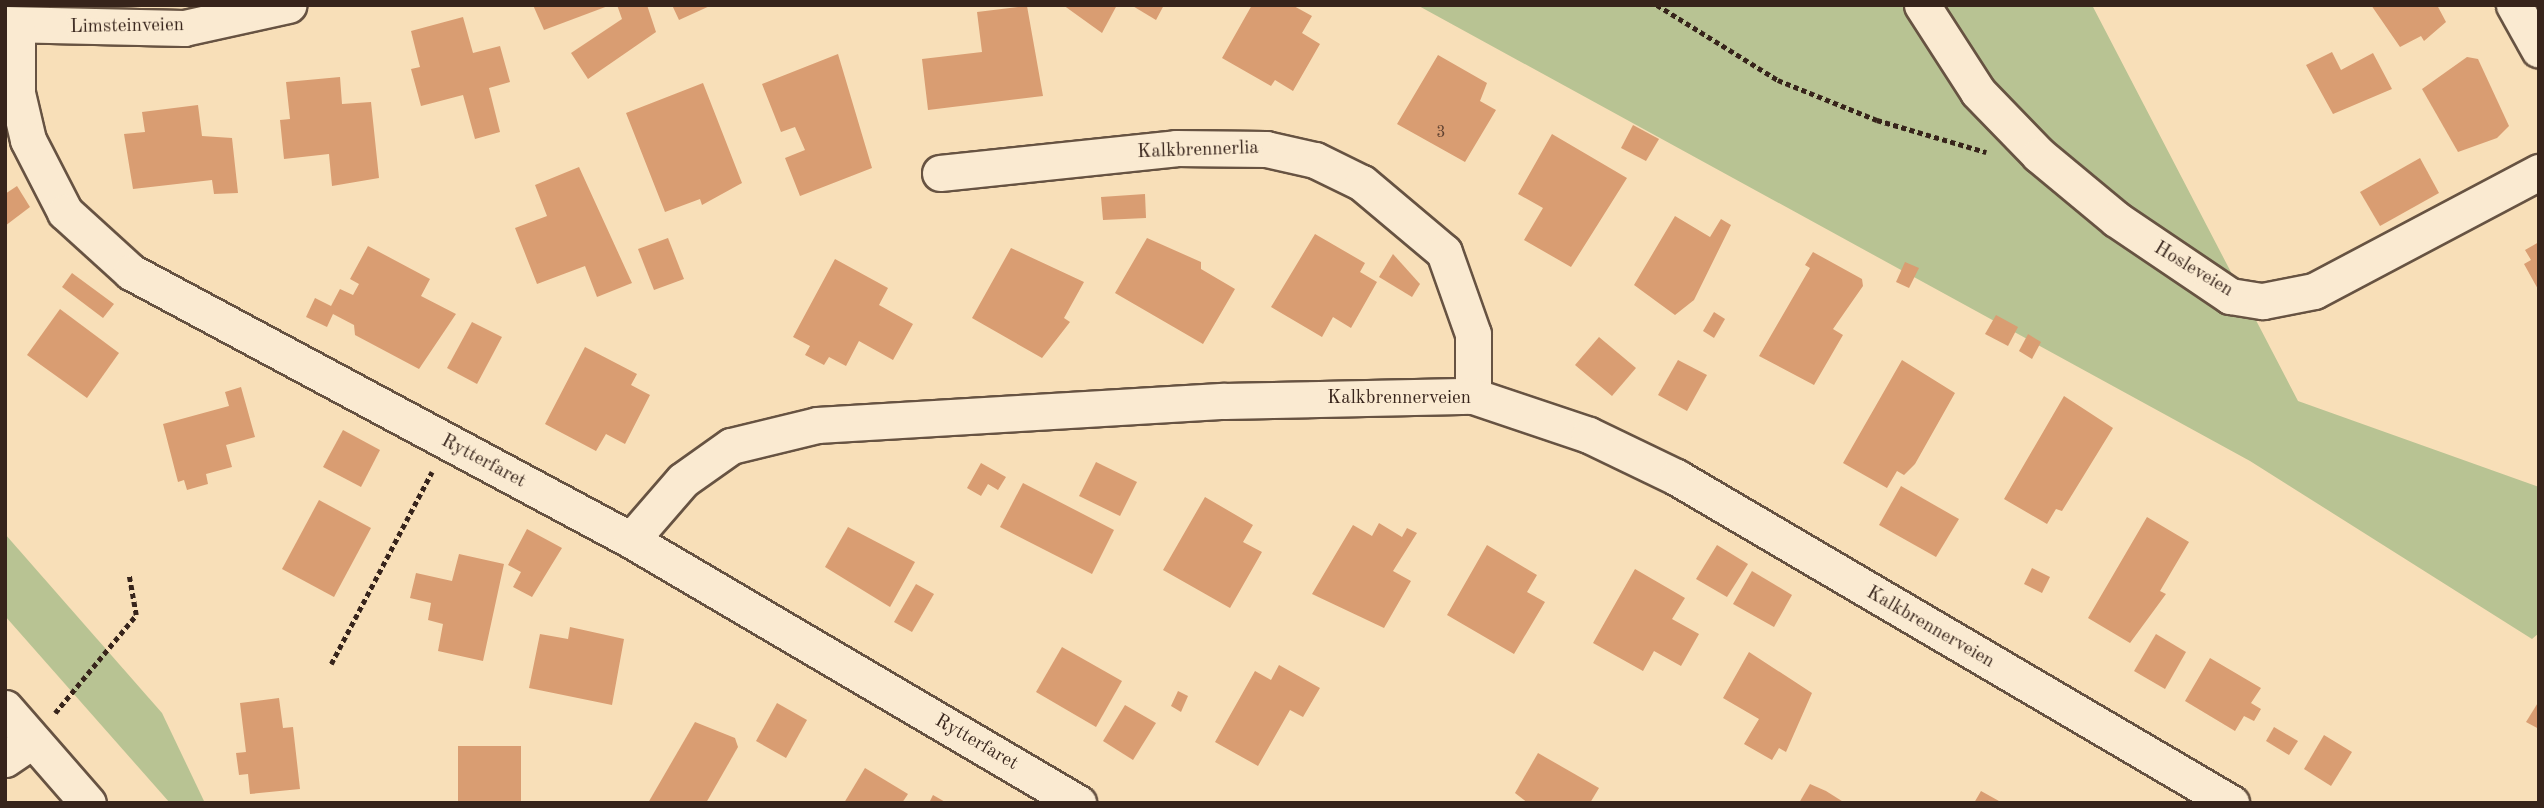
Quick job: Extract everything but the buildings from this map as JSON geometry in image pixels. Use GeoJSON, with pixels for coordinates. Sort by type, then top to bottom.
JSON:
{"type":"FeatureCollection","features":[{"type":"Feature","properties":{"kind":"street","name":"Limsteinveien"},"geometry":{"type":"LineString","coordinates":[[11,25],[184,27],[288,5]]}},
{"type":"Feature","properties":{"kind":"street","name":"Hosleveien"},"geometry":{"type":"LineString","coordinates":[[1922,5],[1978,92],[2039,155],[2172,260],[2230,296],[2263,301],[2314,291],[2539,172]]}},
{"type":"Feature","properties":{"kind":"street"},"geometry":{"type":"LineString","coordinates":[[2514,5],[2539,50]]}},
{"type":"Feature","properties":{"kind":"street","name":"Rytterfaret"},"geometry":{"type":"LineString","coordinates":[[11,25],[17,93],[28,140],[65,212],[131,272],[447,444],[631,540],[1078,803]]}},
{"type":"Feature","properties":{"kind":"street","name":"Kalkbrennerlia"},"geometry":{"type":"LineString","coordinates":[[940,173],[1176,148],[1266,149],[1315,160],[1362,183],[1444,251],[1473,334],[1473,396]]}},
{"type":"Feature","properties":{"kind":"street","name":"Kalkbrennerveien"},"geometry":{"type":"LineString","coordinates":[[631,540],[683,480],[731,446],[817,425],[1224,401],[1473,396],[1589,435],[1676,478],[2231,803]]}},
{"type":"Feature","properties":{"kind":"street"},"geometry":{"type":"LineString","coordinates":[[5,708],[19,750],[88,803]]}},
{"type":"Feature","properties":{"kind":"path"},"geometry":{"type":"LineString","coordinates":[[1657,5],[1778,80],[1877,120],[2010,158],[2039,155]]}},
{"type":"Feature","properties":{"kind":"path"},"geometry":{"type":"LineString","coordinates":[[331,664],[447,444]]}},
{"type":"Feature","properties":{"kind":"path"},"geometry":{"type":"LineString","coordinates":[[19,750],[136,615],[129,576]]}},
{"type":"Feature","properties":{"kind":"green space"},"geometry":{"type":"Polygon","coordinates":[[[1417,5],[2092,5],[2298,401],[2539,487],[2539,633],[2532,639],[2250,461],[1417,5]]]}},
{"type":"Feature","properties":{"kind":"green space"},"geometry":{"type":"Polygon","coordinates":[[[5,534],[162,713],[204,801],[170,803],[5,616],[5,534]]]}}]}
